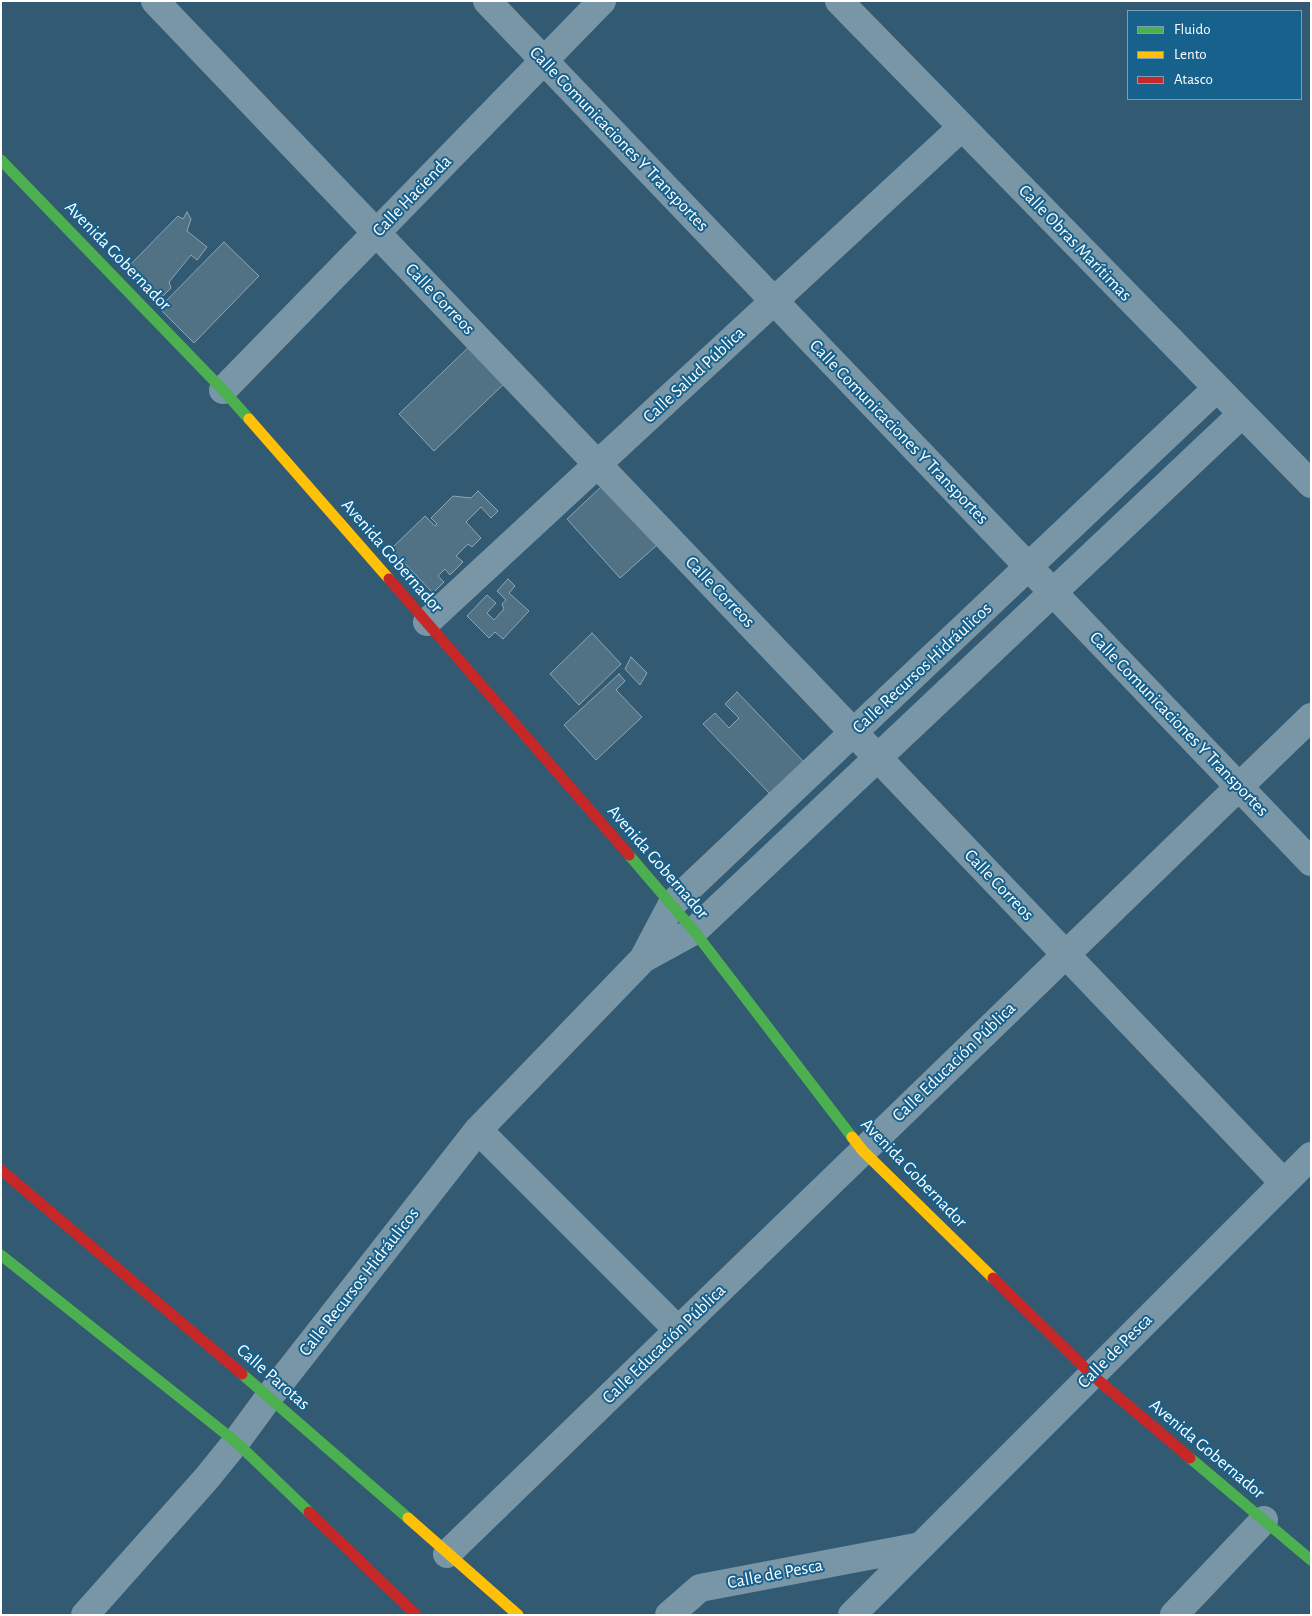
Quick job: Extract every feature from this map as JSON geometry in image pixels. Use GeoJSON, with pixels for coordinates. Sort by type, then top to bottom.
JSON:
{"type":"FeatureCollection","features":[{"type":"Feature","properties":{"kind":"street","name":"Calle Correos"},"geometry":{"type":"LineString","coordinates":[[155,1],[1284,1183]]}},
{"type":"Feature","properties":{"kind":"street","name":"Calle Comunicaciones Y Transportes"},"geometry":{"type":"LineString","coordinates":[[487,1],[1311,862]]}},
{"type":"Feature","properties":{"kind":"street","name":"Calle Hacienda"},"geometry":{"type":"LineString","coordinates":[[223,390],[602,1]]}},
{"type":"Feature","properties":{"kind":"street","name":"Calle Obras Marítimas"},"geometry":{"type":"LineString","coordinates":[[839,1],[1311,484]]}},
{"type":"Feature","properties":{"kind":"street","name":"Calle Salud Pública"},"geometry":{"type":"LineString","coordinates":[[427,622],[962,127]]}},
{"type":"Feature","properties":{"kind":"street","name":"Avenida Gobernador"},"geometry":{"type":"LineString","coordinates":[[1,160],[223,390],[427,622],[672,904],[863,1151],[1092,1375],[1311,1560]]}},
{"type":"Feature","properties":{"kind":"street","name":"Calle Recursos Hidráulicos"},"geometry":{"type":"LineString","coordinates":[[644,959],[672,904],[1217,388]]}},
{"type":"Feature","properties":{"kind":"street","name":"Calle Recursos Hidráulicos"},"geometry":{"type":"LineString","coordinates":[[86,1615],[236,1442],[269,1397],[478,1130],[644,959],[694,931],[1242,414]]}},
{"type":"Feature","properties":{"kind":"street","name":"Calle Educación Pública"},"geometry":{"type":"LineString","coordinates":[[447,1554],[1311,717]]}},
{"type":"Feature","properties":{"kind":"street"},"geometry":{"type":"LineString","coordinates":[[478,1130],[678,1330]]}},
{"type":"Feature","properties":{"kind":"street","name":"Calle de Pesca"},"geometry":{"type":"LineString","coordinates":[[852,1615],[1311,1156]]}},
{"type":"Feature","properties":{"kind":"street","name":"Calle Parotas"},"geometry":{"type":"LineString","coordinates":[[1,1170],[269,1397],[518,1615]]}},
{"type":"Feature","properties":{"kind":"street"},"geometry":{"type":"LineString","coordinates":[[1,1255],[236,1442],[416,1615]]}},
{"type":"Feature","properties":{"kind":"street"},"geometry":{"type":"LineString","coordinates":[[1174,1615],[1264,1520]]}},
{"type":"Feature","properties":{"kind":"street","name":"Calle de Pesca"},"geometry":{"type":"LineString","coordinates":[[669,1615],[700,1588],[920,1546]]}},
{"type":"Feature","properties":{"kind":"building"},"geometry":{"type":"Polygon","coordinates":[[[187,212],[191,219],[187,231],[207,247],[197,260],[191,255],[169,282],[171,288],[158,301],[126,269],[178,216],[183,219],[187,212]]]}},
{"type":"Feature","properties":{"kind":"building"},"geometry":{"type":"Polygon","coordinates":[[[224,242],[259,276],[194,343],[159,308],[224,242]]]}},
{"type":"Feature","properties":{"kind":"building"},"geometry":{"type":"Polygon","coordinates":[[[473,343],[508,380],[434,451],[399,414],[473,343]]]}},
{"type":"Feature","properties":{"kind":"building"},"geometry":{"type":"Polygon","coordinates":[[[603,485],[657,545],[620,578],[567,519],[603,485]]]}},
{"type":"Feature","properties":{"kind":"building"},"geometry":{"type":"Polygon","coordinates":[[[478,491],[498,511],[491,518],[481,507],[466,522],[481,538],[472,547],[468,544],[456,556],[463,562],[450,575],[445,569],[438,576],[444,582],[433,593],[391,549],[425,516],[435,526],[437,524],[431,518],[453,496],[471,498],[478,491]]]}},
{"type":"Feature","properties":{"kind":"building"},"geometry":{"type":"Polygon","coordinates":[[[508,579],[515,586],[509,593],[529,611],[503,639],[495,632],[489,638],[467,616],[487,595],[496,603],[487,613],[494,620],[504,609],[502,604],[506,600],[497,591],[508,579]]]}},
{"type":"Feature","properties":{"kind":"building"},"geometry":{"type":"Polygon","coordinates":[[[592,633],[621,664],[579,705],[550,674],[592,633]]]}},
{"type":"Feature","properties":{"kind":"building"},"geometry":{"type":"Polygon","coordinates":[[[631,657],[647,673],[640,685],[625,669],[631,657]]]}},
{"type":"Feature","properties":{"kind":"building"},"geometry":{"type":"Polygon","coordinates":[[[619,674],[625,681],[616,690],[642,717],[596,760],[564,725],[619,674]]]}},
{"type":"Feature","properties":{"kind":"building"},"geometry":{"type":"Polygon","coordinates":[[[737,692],[804,762],[771,795],[703,724],[715,713],[729,728],[739,718],[725,704],[737,692]]]}},
{"type":"Feature","properties":{"kind":"traffic: fast"},"geometry":{"type":"LineString","coordinates":[[1,160],[249,419]]}},
{"type":"Feature","properties":{"kind":"traffic: fast"},"geometry":{"type":"LineString","coordinates":[[629,855],[694,931],[852,1137]]}},
{"type":"Feature","properties":{"kind":"traffic: fast"},"geometry":{"type":"LineString","coordinates":[[1,1255],[236,1442],[309,1512]]}},
{"type":"Feature","properties":{"kind":"traffic: fast"},"geometry":{"type":"LineString","coordinates":[[242,1374],[408,1518]]}},
{"type":"Feature","properties":{"kind":"traffic: fast"},"geometry":{"type":"LineString","coordinates":[[1190,1458],[1311,1560]]}},
{"type":"Feature","properties":{"kind":"traffic: slow"},"geometry":{"type":"LineString","coordinates":[[249,419],[389,579]]}},
{"type":"Feature","properties":{"kind":"traffic: slow"},"geometry":{"type":"LineString","coordinates":[[852,1137],[863,1151],[993,1278]]}},
{"type":"Feature","properties":{"kind":"traffic: slow"},"geometry":{"type":"LineString","coordinates":[[408,1518],[518,1615]]}},
{"type":"Feature","properties":{"kind":"traffic: jam"},"geometry":{"type":"LineString","coordinates":[[389,579],[629,855]]}},
{"type":"Feature","properties":{"kind":"traffic: jam"},"geometry":{"type":"LineString","coordinates":[[1,1170],[242,1374]]}},
{"type":"Feature","properties":{"kind":"traffic: jam"},"geometry":{"type":"LineString","coordinates":[[993,1278],[1092,1375],[1190,1458]]}},
{"type":"Feature","properties":{"kind":"traffic: jam"},"geometry":{"type":"LineString","coordinates":[[309,1512],[416,1615]]}}]}
